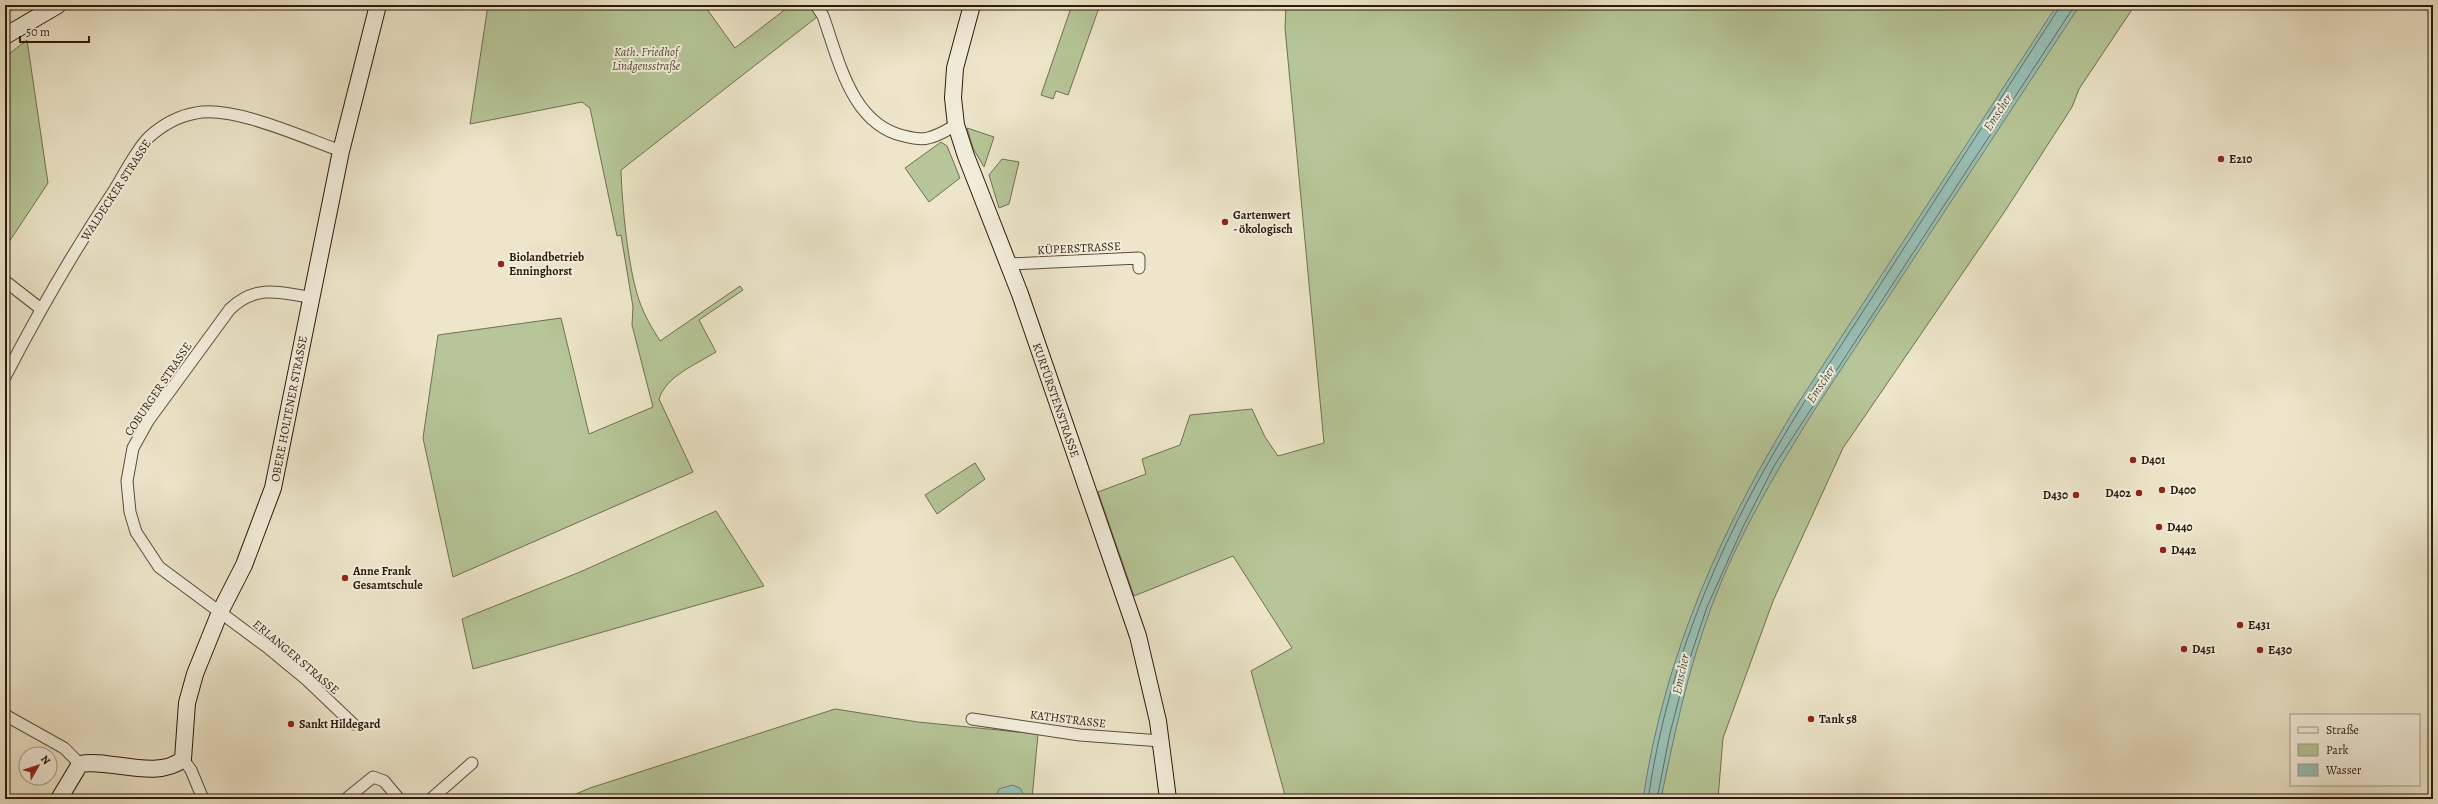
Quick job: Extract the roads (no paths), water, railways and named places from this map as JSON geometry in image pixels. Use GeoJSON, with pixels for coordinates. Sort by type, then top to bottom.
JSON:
{"type":"FeatureCollection","features":[{"type":"Feature","properties":{"kind":"street"},"geometry":{"type":"LineString","coordinates":[[5,36],[58,5]]}},
{"type":"Feature","properties":{"kind":"street","name":"OBERE HOLTENER STRASSE"},"geometry":{"type":"LineString","coordinates":[[183,759],[187,703],[194,674],[220,612],[244,565],[273,488],[313,298],[341,150],[378,5]]}},
{"type":"Feature","properties":{"kind":"street"},"geometry":{"type":"LineString","coordinates":[[816,5],[823,16],[850,90],[864,110],[876,123],[896,134],[923,139],[939,135],[956,125]]}},
{"type":"Feature","properties":{"kind":"street","name":"KURFÜRSTENSTRASSE"},"geometry":{"type":"LineString","coordinates":[[972,5],[955,68],[953,98],[956,125],[975,180],[1009,264],[1138,636],[1154,699],[1168,799]]}},
{"type":"Feature","properties":{"kind":"street","name":"WALDECKER STRASSE"},"geometry":{"type":"LineString","coordinates":[[5,378],[41,309],[101,209],[147,140],[160,128],[178,118],[202,112],[238,116],[341,150]]}},
{"type":"Feature","properties":{"kind":"street","name":"KÜPERSTRASSE"},"geometry":{"type":"LineString","coordinates":[[1009,264],[1140,258],[1139,268]]}},
{"type":"Feature","properties":{"kind":"street"},"geometry":{"type":"LineString","coordinates":[[5,281],[41,309]]}},
{"type":"Feature","properties":{"kind":"street","name":"COBURGER STRASSE"},"geometry":{"type":"LineString","coordinates":[[220,612],[159,567],[136,532],[130,512],[127,481],[133,448],[168,394],[238,302],[253,294],[273,291],[313,298]]}},
{"type":"Feature","properties":{"kind":"street","name":"ERLANGER STRASSE"},"geometry":{"type":"LineString","coordinates":[[220,612],[290,666],[353,724]]}},
{"type":"Feature","properties":{"kind":"street"},"geometry":{"type":"LineString","coordinates":[[5,715],[64,748],[80,764]]}},
{"type":"Feature","properties":{"kind":"street","name":"KATHSTRASSE"},"geometry":{"type":"LineString","coordinates":[[972,719],[1074,734],[1161,741]]}},
{"type":"Feature","properties":{"kind":"street"},"geometry":{"type":"LineString","coordinates":[[59,799],[80,764],[91,762],[129,768],[154,769],[183,759],[191,770],[203,799]]}},
{"type":"Feature","properties":{"kind":"street"},"geometry":{"type":"LineString","coordinates":[[431,799],[472,764]]}},
{"type":"Feature","properties":{"kind":"street"},"geometry":{"type":"LineString","coordinates":[[346,799],[374,777],[384,781],[398,799]]}},
{"type":"Feature","properties":{"kind":"water","name":"Emscher"},"geometry":{"type":"Polygon","coordinates":[[[2057,5],[2080,5],[1815,409],[1758,506],[1721,582],[1695,655],[1682,703],[1661,799],[1643,799],[1653,745],[1666,692],[1682,641],[1701,591],[1746,494],[1801,399],[2057,5]]]}},
{"type":"Feature","properties":{"kind":"water"},"geometry":{"type":"Polygon","coordinates":[[[1012,785],[1020,788],[1026,799],[998,799],[996,796],[999,789],[1012,785]]]}},
{"type":"Feature","properties":{"kind":"place","name":"E210"},"geometry":{"type":"Point","coordinates":[2221,159]}},
{"type":"Feature","properties":{"kind":"place","name":"Gartenwert - ökologisch"},"geometry":{"type":"Point","coordinates":[1225,222]}},
{"type":"Feature","properties":{"kind":"place","name":"Biolandbetrieb Enninghorst"},"geometry":{"type":"Point","coordinates":[501,264]}},
{"type":"Feature","properties":{"kind":"place","name":"D401"},"geometry":{"type":"Point","coordinates":[2133,460]}},
{"type":"Feature","properties":{"kind":"place","name":"D400"},"geometry":{"type":"Point","coordinates":[2162,490]}},
{"type":"Feature","properties":{"kind":"place","name":"D402"},"geometry":{"type":"Point","coordinates":[2139,493]}},
{"type":"Feature","properties":{"kind":"place","name":"D430"},"geometry":{"type":"Point","coordinates":[2076,495]}},
{"type":"Feature","properties":{"kind":"place","name":"D440"},"geometry":{"type":"Point","coordinates":[2159,527]}},
{"type":"Feature","properties":{"kind":"place","name":"D442"},"geometry":{"type":"Point","coordinates":[2163,550]}},
{"type":"Feature","properties":{"kind":"place","name":"Anne Frank Gesamtschule"},"geometry":{"type":"Point","coordinates":[345,578]}},
{"type":"Feature","properties":{"kind":"place","name":"E431"},"geometry":{"type":"Point","coordinates":[2240,625]}},
{"type":"Feature","properties":{"kind":"place","name":"D451"},"geometry":{"type":"Point","coordinates":[2184,649]}},
{"type":"Feature","properties":{"kind":"place","name":"E430"},"geometry":{"type":"Point","coordinates":[2260,650]}},
{"type":"Feature","properties":{"kind":"place","name":"Tank 58"},"geometry":{"type":"Point","coordinates":[1811,719]}},
{"type":"Feature","properties":{"kind":"place","name":"Sankt Hildegard"},"geometry":{"type":"Point","coordinates":[291,724]}},
{"type":"Feature","properties":{"kind":"park label","name":"Kath. Friedhof Lindgensstraße"},"geometry":{"type":"Point","coordinates":[646,59]}}]}
